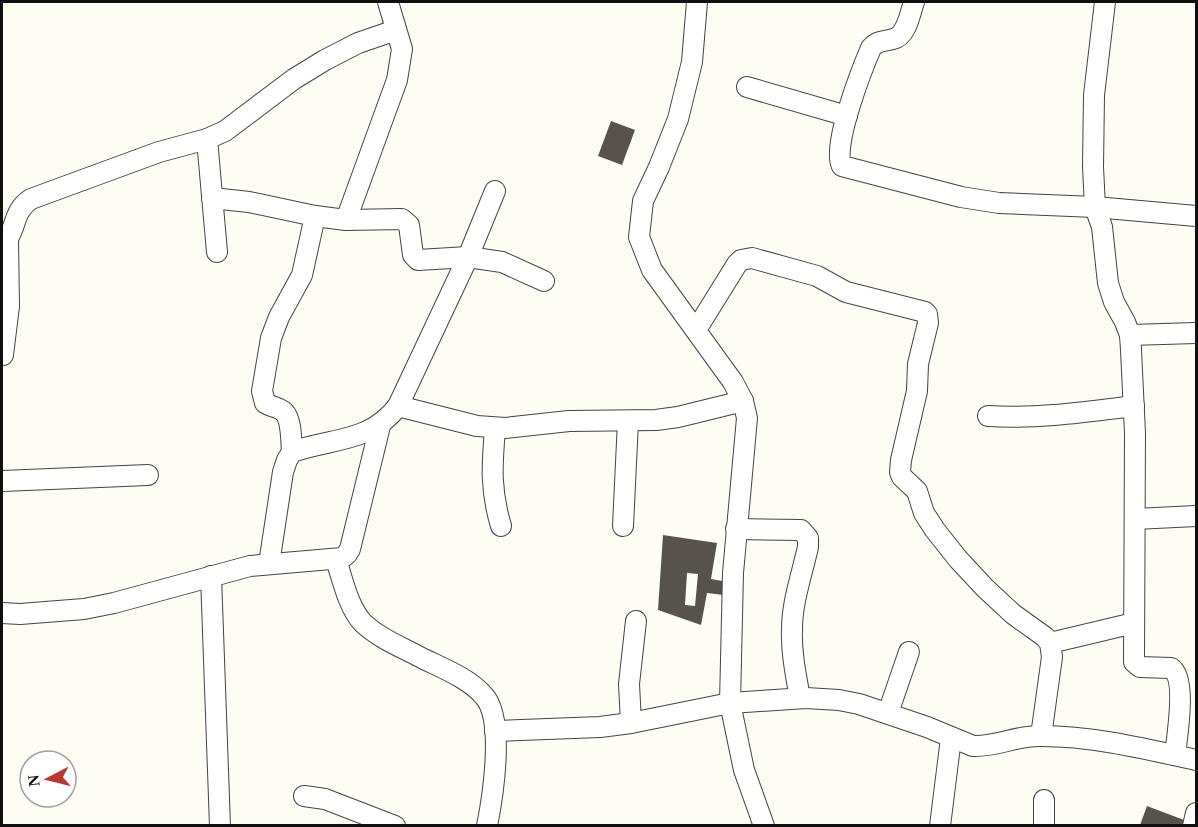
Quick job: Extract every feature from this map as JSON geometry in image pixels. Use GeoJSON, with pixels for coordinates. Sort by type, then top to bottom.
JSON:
{"type":"FeatureCollection","features":[{"type":"Feature","properties":{"kind":"street"},"geometry":{"type":"LineString","coordinates":[[346,220],[397,80],[402,49],[388,2]]}},
{"type":"Feature","properties":{"kind":"street"},"geometry":{"type":"LineString","coordinates":[[697,2],[692,62],[678,119],[643,201],[639,231],[652,270],[733,382],[743,401],[747,418],[733,573],[730,703],[744,770],[764,825]]}},
{"type":"Feature","properties":{"kind":"street"},"geometry":{"type":"LineString","coordinates":[[914,2],[902,34],[896,39],[876,43],[871,48],[847,116],[839,155],[842,166],[961,197],[999,203],[1095,207],[1197,216]]}},
{"type":"Feature","properties":{"kind":"street"},"geometry":{"type":"LineString","coordinates":[[1105,2],[1094,95],[1095,207],[1102,227],[1108,283],[1114,302],[1130,335],[1134,406],[1134,662],[1140,668],[1171,668],[1188,681],[1176,755]]}},
{"type":"Feature","properties":{"kind":"street"},"geometry":{"type":"LineString","coordinates":[[3,356],[9,306],[5,242],[14,227],[21,206],[30,199],[159,152],[207,139],[225,131],[294,79],[325,60],[358,43],[396,30]]}},
{"type":"Feature","properties":{"kind":"street"},"geometry":{"type":"LineString","coordinates":[[747,87],[847,116]]}},
{"type":"Feature","properties":{"kind":"street"},"geometry":{"type":"LineString","coordinates":[[207,139],[217,252]]}},
{"type":"Feature","properties":{"kind":"street"},"geometry":{"type":"LineString","coordinates":[[292,452],[355,436],[380,426],[398,406],[468,257],[495,191]]}},
{"type":"Feature","properties":{"kind":"street"},"geometry":{"type":"LineString","coordinates":[[212,198],[249,202],[346,220],[368,221],[394,218],[407,221],[413,255],[418,261],[468,257],[502,262],[543,281]]}},
{"type":"Feature","properties":{"kind":"street"},"geometry":{"type":"LineString","coordinates":[[268,564],[283,472],[292,452],[288,418],[278,408],[265,403],[262,391],[271,338],[279,317],[302,275],[315,216]]}},
{"type":"Feature","properties":{"kind":"street"},"geometry":{"type":"LineString","coordinates":[[696,330],[737,264],[752,258],[817,276],[846,292],[925,312],[928,323],[918,364],[917,391],[900,466],[902,477],[917,491],[924,513],[958,559],[1013,614],[1046,637],[1050,643],[1052,657],[1041,736]]}},
{"type":"Feature","properties":{"kind":"street"},"geometry":{"type":"LineString","coordinates":[[1130,335],[1197,333]]}},
{"type":"Feature","properties":{"kind":"street"},"geometry":{"type":"LineString","coordinates":[[398,406],[477,426],[495,428],[569,421],[628,421],[678,417],[743,401]]}},
{"type":"Feature","properties":{"kind":"street"},"geometry":{"type":"LineString","coordinates":[[988,416],[1020,418],[1055,416],[1134,406]]}},
{"type":"Feature","properties":{"kind":"street"},"geometry":{"type":"LineString","coordinates":[[623,526],[628,421]]}},
{"type":"Feature","properties":{"kind":"street"},"geometry":{"type":"LineString","coordinates":[[2,613],[20,614],[104,605],[250,566],[336,560],[347,555],[380,426]]}},
{"type":"Feature","properties":{"kind":"street"},"geometry":{"type":"LineString","coordinates":[[495,428],[491,475],[494,502],[501,526]]}},
{"type":"Feature","properties":{"kind":"street"},"geometry":{"type":"LineString","coordinates":[[2,481],[148,475]]}},
{"type":"Feature","properties":{"kind":"street"},"geometry":{"type":"LineString","coordinates":[[1135,519],[1197,516]]}},
{"type":"Feature","properties":{"kind":"street"},"geometry":{"type":"LineString","coordinates":[[736,529],[801,530],[808,538],[808,547],[793,611],[792,629],[800,699]]}},
{"type":"Feature","properties":{"kind":"street"},"geometry":{"type":"LineString","coordinates":[[336,560],[349,598],[362,621],[380,637],[470,684],[485,696],[493,711],[495,731],[494,794],[487,825]]}},
{"type":"Feature","properties":{"kind":"street"},"geometry":{"type":"LineString","coordinates":[[211,576],[220,825]]}},
{"type":"Feature","properties":{"kind":"street"},"geometry":{"type":"LineString","coordinates":[[631,723],[629,684],[636,621]]}},
{"type":"Feature","properties":{"kind":"street"},"geometry":{"type":"LineString","coordinates":[[1050,643],[1134,623]]}},
{"type":"Feature","properties":{"kind":"street"},"geometry":{"type":"LineString","coordinates":[[888,713],[909,652]]}},
{"type":"Feature","properties":{"kind":"street"},"geometry":{"type":"LineString","coordinates":[[495,731],[555,730],[631,723],[730,703],[800,699],[848,701],[888,713],[973,746],[986,747],[1041,736],[1087,739],[1197,760]]}},
{"type":"Feature","properties":{"kind":"street"},"geometry":{"type":"LineString","coordinates":[[940,825],[951,738]]}},
{"type":"Feature","properties":{"kind":"street"},"geometry":{"type":"LineString","coordinates":[[303,796],[332,802],[395,825]]}},
{"type":"Feature","properties":{"kind":"street"},"geometry":{"type":"LineString","coordinates":[[1044,800],[1044,825]]}},
{"type":"Feature","properties":{"kind":"street"},"geometry":{"type":"LineString","coordinates":[[1193,825],[1197,813]]}},
{"type":"Feature","properties":{"kind":"building"},"geometry":{"type":"Polygon","coordinates":[[[611,121],[635,130],[622,165],[598,156],[611,121]]]}},
{"type":"Feature","properties":{"kind":"building"},"geometry":{"type":"Polygon","coordinates":[[[663,535],[717,543],[711,579],[734,583],[732,596],[707,593],[701,625],[658,610],[663,535]],[[687,573],[685,605],[695,606],[698,574],[687,573]]]}},
{"type":"Feature","properties":{"kind":"building"},"geometry":{"type":"Polygon","coordinates":[[[1147,806],[1184,820],[1182,826],[1140,825],[1147,806]]]}}]}
